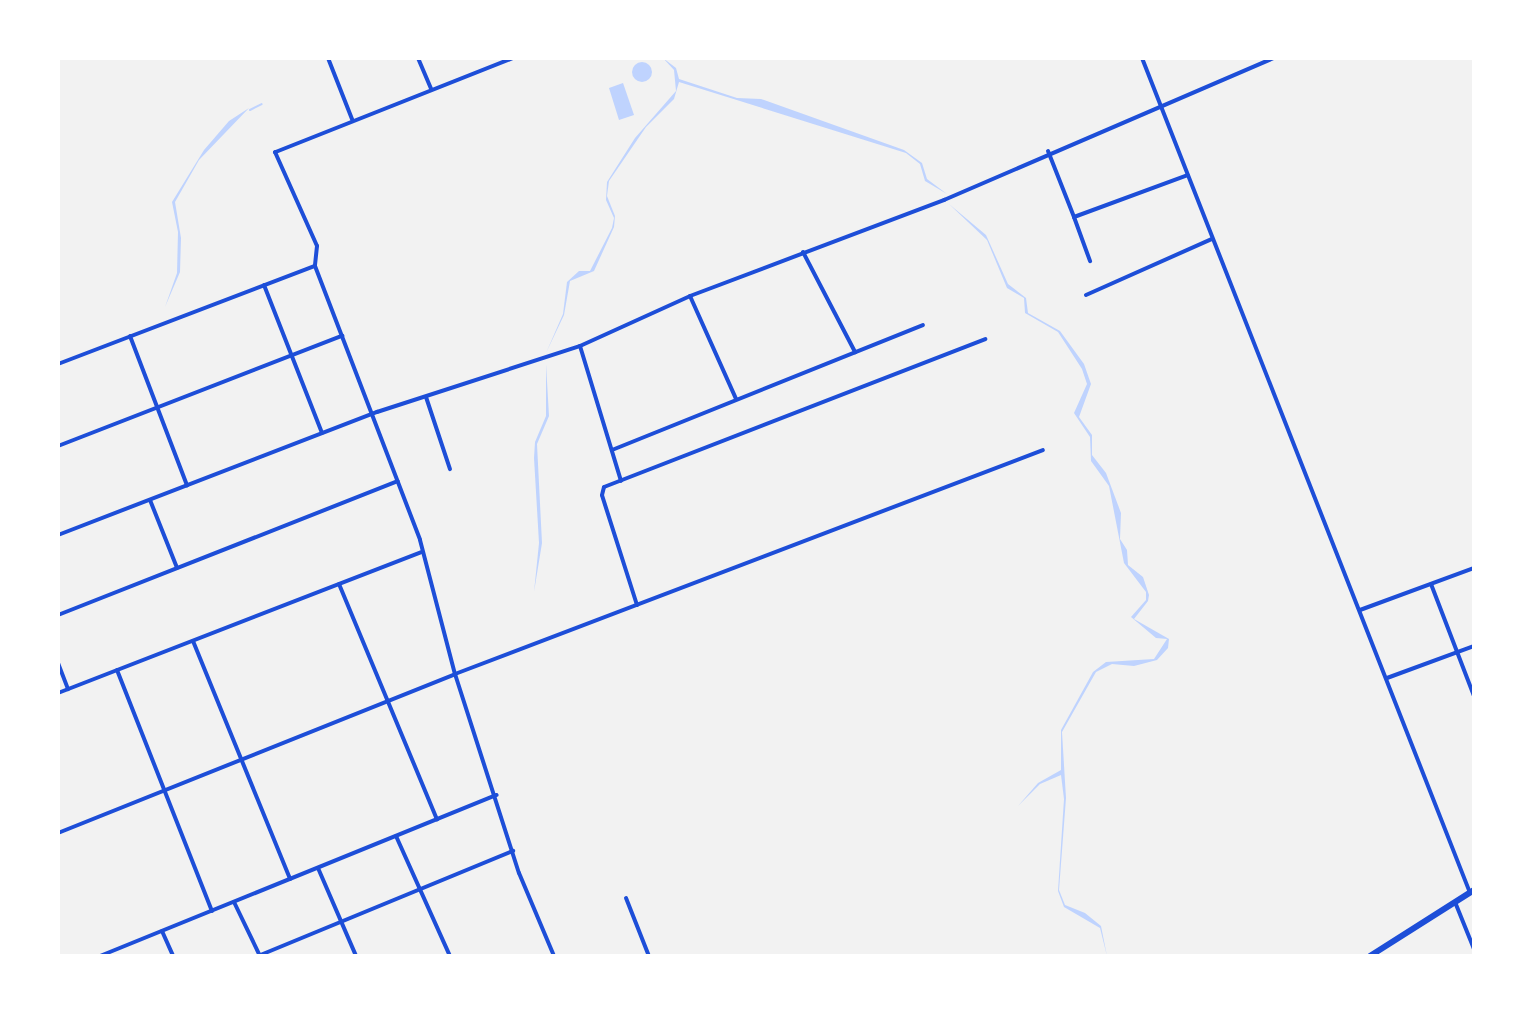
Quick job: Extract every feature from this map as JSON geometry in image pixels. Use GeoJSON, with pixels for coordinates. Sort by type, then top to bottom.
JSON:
{"type":"FeatureCollection","features":[{"type":"Feature","properties":{"kind":"street"},"geometry":{"type":"LineString","coordinates":[[328,58],[352,119]]}},
{"type":"Feature","properties":{"kind":"street"},"geometry":{"type":"LineString","coordinates":[[418,58],[431,89]]}},
{"type":"Feature","properties":{"kind":"street"},"geometry":{"type":"LineString","coordinates":[[513,58],[352,119],[275,152],[317,246],[315,266],[398,481],[455,674],[513,851],[554,956]]}},
{"type":"Feature","properties":{"kind":"street"},"geometry":{"type":"LineString","coordinates":[[1142,58],[1472,892],[1370,956]]}},
{"type":"Feature","properties":{"kind":"street"},"geometry":{"type":"LineString","coordinates":[[58,535],[372,414],[580,346],[690,296],[944,200],[1048,151],[1274,58]]}},
{"type":"Feature","properties":{"kind":"street"},"geometry":{"type":"LineString","coordinates":[[1048,151],[1090,261]]}},
{"type":"Feature","properties":{"kind":"street"},"geometry":{"type":"LineString","coordinates":[[1074,217],[1188,175]]}},
{"type":"Feature","properties":{"kind":"street"},"geometry":{"type":"LineString","coordinates":[[1086,295],[1212,239]]}},
{"type":"Feature","properties":{"kind":"street"},"geometry":{"type":"LineString","coordinates":[[803,252],[855,352]]}},
{"type":"Feature","properties":{"kind":"street"},"geometry":{"type":"LineString","coordinates":[[58,364],[315,266]]}},
{"type":"Feature","properties":{"kind":"street"},"geometry":{"type":"LineString","coordinates":[[264,285],[322,433]]}},
{"type":"Feature","properties":{"kind":"street"},"geometry":{"type":"LineString","coordinates":[[690,296],[736,399]]}},
{"type":"Feature","properties":{"kind":"street"},"geometry":{"type":"LineString","coordinates":[[612,450],[923,325]]}},
{"type":"Feature","properties":{"kind":"street"},"geometry":{"type":"LineString","coordinates":[[130,336],[187,485]]}},
{"type":"Feature","properties":{"kind":"street"},"geometry":{"type":"LineString","coordinates":[[58,446],[342,336]]}},
{"type":"Feature","properties":{"kind":"street"},"geometry":{"type":"LineString","coordinates":[[637,605],[602,495],[604,487],[985,339]]}},
{"type":"Feature","properties":{"kind":"street"},"geometry":{"type":"LineString","coordinates":[[580,346],[621,481]]}},
{"type":"Feature","properties":{"kind":"street"},"geometry":{"type":"LineString","coordinates":[[426,397],[450,469]]}},
{"type":"Feature","properties":{"kind":"street"},"geometry":{"type":"LineString","coordinates":[[58,833],[455,674],[1043,450]]}},
{"type":"Feature","properties":{"kind":"street"},"geometry":{"type":"LineString","coordinates":[[58,615],[398,481]]}},
{"type":"Feature","properties":{"kind":"street"},"geometry":{"type":"LineString","coordinates":[[150,500],[177,568]]}},
{"type":"Feature","properties":{"kind":"street"},"geometry":{"type":"LineString","coordinates":[[58,693],[421,552]]}},
{"type":"Feature","properties":{"kind":"street"},"geometry":{"type":"LineString","coordinates":[[1360,610],[1474,568]]}},
{"type":"Feature","properties":{"kind":"street"},"geometry":{"type":"LineString","coordinates":[[339,584],[437,819]]}},
{"type":"Feature","properties":{"kind":"street"},"geometry":{"type":"LineString","coordinates":[[1431,584],[1474,696]]}},
{"type":"Feature","properties":{"kind":"street"},"geometry":{"type":"LineString","coordinates":[[193,641],[290,879]]}},
{"type":"Feature","properties":{"kind":"street"},"geometry":{"type":"LineString","coordinates":[[1387,678],[1474,646]]}},
{"type":"Feature","properties":{"kind":"street"},"geometry":{"type":"LineString","coordinates":[[58,663],[68,689]]}},
{"type":"Feature","properties":{"kind":"street"},"geometry":{"type":"LineString","coordinates":[[117,670],[212,911]]}},
{"type":"Feature","properties":{"kind":"street"},"geometry":{"type":"LineString","coordinates":[[100,956],[497,795]]}},
{"type":"Feature","properties":{"kind":"street"},"geometry":{"type":"LineString","coordinates":[[396,836],[450,956]]}},
{"type":"Feature","properties":{"kind":"street"},"geometry":{"type":"LineString","coordinates":[[234,902],[259,956],[513,851]]}},
{"type":"Feature","properties":{"kind":"street"},"geometry":{"type":"LineString","coordinates":[[318,868],[356,956]]}},
{"type":"Feature","properties":{"kind":"street"},"geometry":{"type":"LineString","coordinates":[[626,898],[648,955],[639,956]]}},
{"type":"Feature","properties":{"kind":"street"},"geometry":{"type":"LineString","coordinates":[[1455,902],[1474,949]]}},
{"type":"Feature","properties":{"kind":"street"},"geometry":{"type":"LineString","coordinates":[[162,931],[173,956]]}},
{"type":"Feature","properties":{"kind":"water"},"geometry":{"type":"Polygon","coordinates":[[[663,58],[676,68],[679,79],[737,98],[761,99],[904,150],[922,163],[927,179],[947,194],[925,181],[920,164],[906,153],[679,82],[674,99],[646,127],[609,181],[607,196],[615,216],[614,227],[594,271],[570,281],[564,315],[546,353],[563,314],[567,282],[579,271],[590,271],[612,228],[614,218],[606,200],[607,182],[635,138],[676,91],[674,70],[663,58]]]}},
{"type":"Feature","properties":{"kind":"water"},"geometry":{"type":"Polygon","coordinates":[[[642,62],[649,65],[652,72],[649,79],[642,82],[635,79],[632,72],[635,65],[642,62]]]}},
{"type":"Feature","properties":{"kind":"water"},"geometry":{"type":"Polygon","coordinates":[[[623,83],[634,115],[619,120],[609,88],[623,83]]]}},
{"type":"Feature","properties":{"kind":"water"},"geometry":{"type":"Polygon","coordinates":[[[249,108],[199,160],[175,202],[181,238],[180,272],[165,307],[177,273],[178,232],[172,202],[204,150],[229,121],[249,108]]]}},
{"type":"Feature","properties":{"kind":"water"},"geometry":{"type":"Polygon","coordinates":[[[949,204],[986,235],[1008,284],[1026,298],[1028,313],[1060,331],[1084,364],[1091,384],[1079,417],[1092,435],[1092,455],[1106,473],[1121,513],[1120,539],[1127,550],[1128,565],[1143,577],[1149,595],[1148,601],[1134,619],[1169,639],[1168,648],[1157,660],[1134,666],[1112,664],[1096,672],[1062,732],[1066,798],[1059,890],[1065,905],[1085,913],[1101,926],[1107,956],[1100,928],[1064,907],[1058,891],[1064,799],[1061,775],[1040,784],[1018,806],[1038,783],[1061,770],[1061,730],[1093,672],[1106,662],[1154,659],[1167,639],[1156,638],[1131,617],[1146,600],[1146,592],[1124,563],[1109,486],[1091,461],[1090,437],[1074,413],[1087,384],[1082,369],[1058,332],[1025,313],[1024,298],[1007,288],[987,240],[949,204]]]}},
{"type":"Feature","properties":{"kind":"water"},"geometry":{"type":"Polygon","coordinates":[[[546,364],[549,416],[537,444],[542,543],[534,592],[539,543],[534,458],[535,442],[546,416],[546,364]]]}},
{"type":"Feature","properties":{"kind":"waterway"},"geometry":{"type":"LineString","coordinates":[[250,110],[262,104]]}}]}
